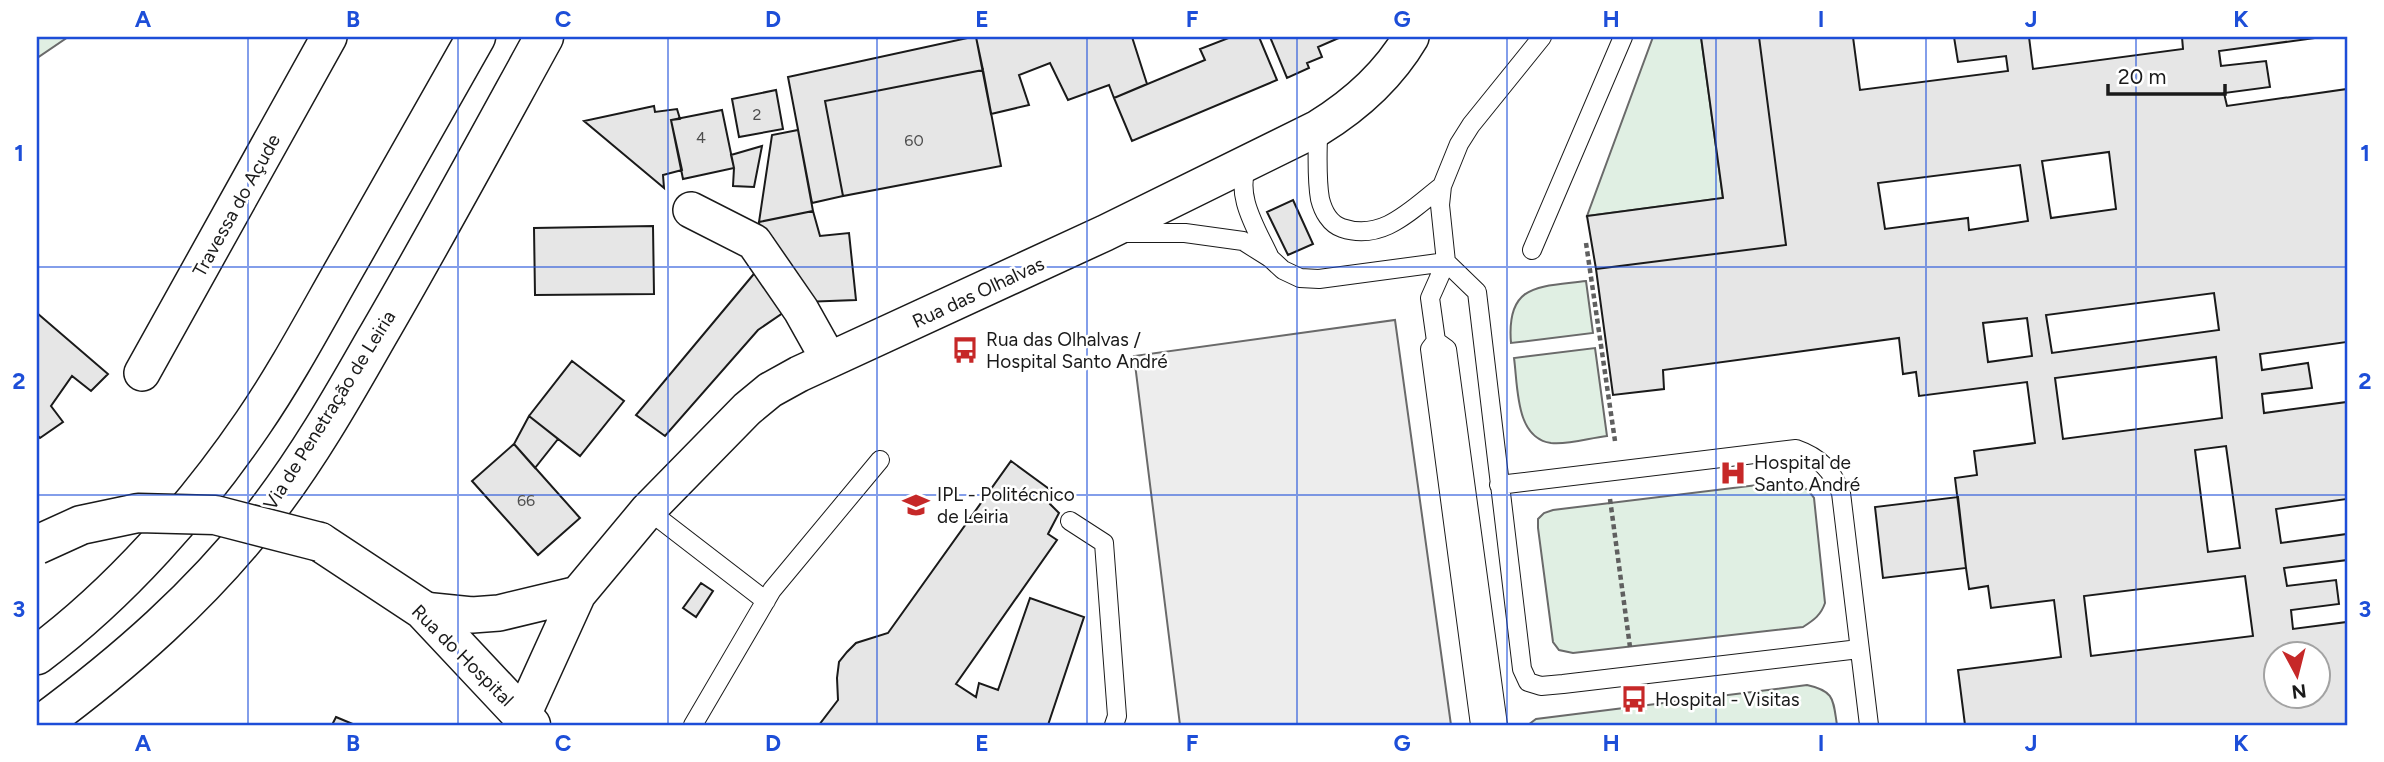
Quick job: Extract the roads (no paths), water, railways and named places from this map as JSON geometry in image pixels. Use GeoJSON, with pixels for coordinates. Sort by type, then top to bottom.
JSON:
{"type":"FeatureCollection","features":[{"type":"Feature","properties":{"kind":"main road"},"geometry":{"type":"LineString","coordinates":[[37,656],[136,566],[205,488],[253,423],[289,365],[476,37]]}},
{"type":"Feature","properties":{"kind":"main road","name":"Via de Penetração de Leiria"},"geometry":{"type":"LineString","coordinates":[[40,725],[101,680],[161,628],[229,557],[267,511],[342,397],[544,37]]}},
{"type":"Feature","properties":{"kind":"main road","name":"Rua do Hospital"},"geometry":{"type":"LineString","coordinates":[[37,545],[81,525],[138,513],[215,515],[320,541],[423,610],[527,720]]}},
{"type":"Feature","properties":{"kind":"street","name":"Travessa do Açude"},"geometry":{"type":"LineString","coordinates":[[142,373],[329,37]]}},
{"type":"Feature","properties":{"kind":"street","name":"Rua das Olhalvas"},"geometry":{"type":"LineString","coordinates":[[527,720],[578,594],[648,510],[755,403],[780,385],[830,360],[1105,233],[1318,128],[1345,110],[1383,77],[1411,37]]}},
{"type":"Feature","properties":{"kind":"street"},"geometry":{"type":"LineString","coordinates":[[691,210],[754,242],[801,310],[830,360]]}},
{"type":"Feature","properties":{"kind":"street"},"geometry":{"type":"LineString","coordinates":[[423,610],[472,615],[499,613],[578,594]]}},
{"type":"Feature","properties":{"kind":"lane"},"geometry":{"type":"LineString","coordinates":[[1498,725],[1447,349],[1437,341],[1430,298],[1446,262],[1440,205],[1442,186],[1459,144],[1471,125],[1542,37]]}},
{"type":"Feature","properties":{"kind":"lane"},"geometry":{"type":"LineString","coordinates":[[1532,250],[1623,37]]}},
{"type":"Feature","properties":{"kind":"lane"},"geometry":{"type":"LineString","coordinates":[[1318,128],[1321,200],[1327,216],[1337,226],[1353,232],[1371,232],[1387,227],[1442,186]]}},
{"type":"Feature","properties":{"kind":"lane"},"geometry":{"type":"LineString","coordinates":[[1250,163],[1245,170],[1244,183],[1247,205],[1270,258]]}},
{"type":"Feature","properties":{"kind":"lane"},"geometry":{"type":"LineString","coordinates":[[1105,233],[1185,233],[1243,241],[1283,270],[1300,278],[1319,279],[1446,262]]}},
{"type":"Feature","properties":{"kind":"lane"},"geometry":{"type":"LineString","coordinates":[[1446,262],[1477,292],[1522,669],[1528,682],[1541,686],[1859,649]]}},
{"type":"Feature","properties":{"kind":"lane"},"geometry":{"type":"LineString","coordinates":[[1437,341],[1430,349],[1480,725]]}},
{"type":"Feature","properties":{"kind":"lane"},"geometry":{"type":"LineString","coordinates":[[1499,485],[1796,449],[1812,455],[1835,477],[1841,493],[1869,725]]}},
{"type":"Feature","properties":{"kind":"lane"},"geometry":{"type":"LineString","coordinates":[[693,725],[772,590],[880,460]]}},
{"type":"Feature","properties":{"kind":"lane"},"geometry":{"type":"LineString","coordinates":[[648,510],[766,601]]}},
{"type":"Feature","properties":{"kind":"lane"},"geometry":{"type":"LineString","coordinates":[[1070,521],[1104,543],[1117,716],[1114,725]]}},
{"type":"Feature","properties":{"kind":"place","name":"Rua das Olhalvas / Hospital Santo André"},"geometry":{"type":"Point","coordinates":[965,350]}},
{"type":"Feature","properties":{"kind":"place","name":"Hospital de Santo André"},"geometry":{"type":"Point","coordinates":[1733,473]}},
{"type":"Feature","properties":{"kind":"place","name":"IPL - Politécnico de Leiria"},"geometry":{"type":"Point","coordinates":[916,505]}},
{"type":"Feature","properties":{"kind":"place","name":"Hospital - Visitas"},"geometry":{"type":"Point","coordinates":[1634,699]}}]}
